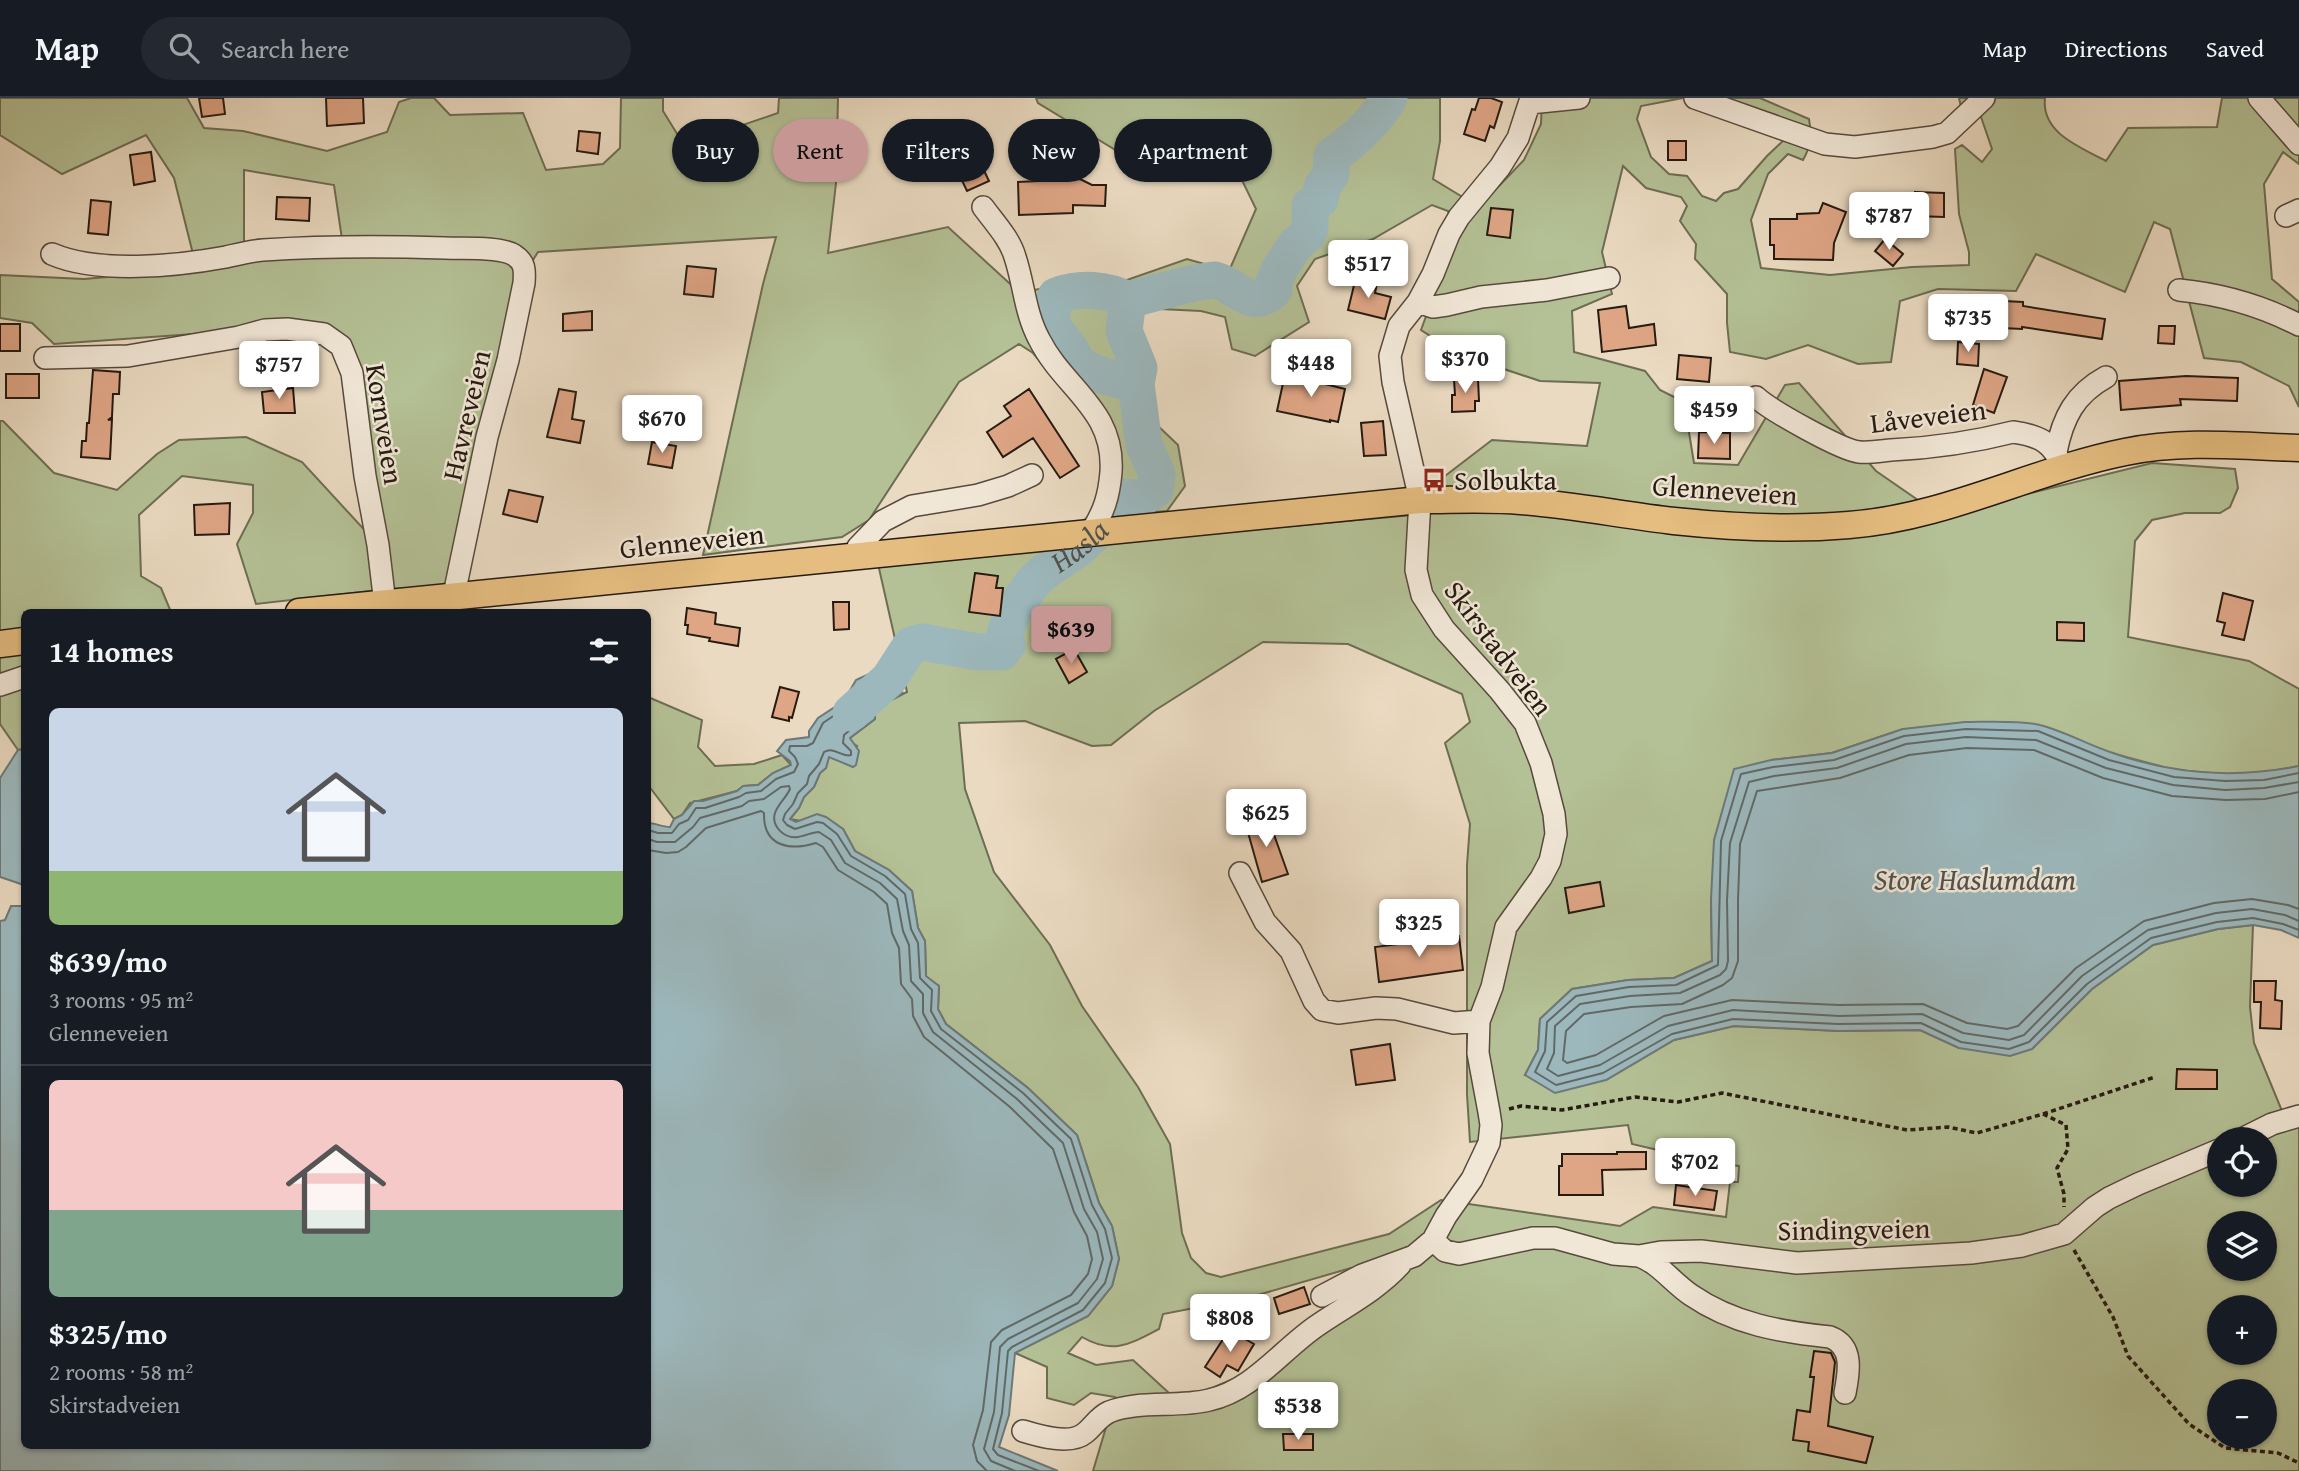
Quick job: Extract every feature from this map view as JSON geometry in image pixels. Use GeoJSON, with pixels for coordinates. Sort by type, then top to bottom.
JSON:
{"type":"FeatureCollection","features":[{"type":"Feature","properties":{"kind":"main road","name":"Glenneveien"},"geometry":{"type":"LineString","coordinates":[[331,609],[451,602],[860,555],[1420,500],[1520,500],[1675,521],[1796,528],[1849,526],[1900,520],[1971,499],[2059,460],[2174,445],[2299,448]]}},
{"type":"Feature","properties":{"kind":"main road"},"geometry":{"type":"LineString","coordinates":[[0,644],[21,641]]}},
{"type":"Feature","properties":{"kind":"street"},"geometry":{"type":"LineString","coordinates":[[1530,101],[1579,98]]}},
{"type":"Feature","properties":{"kind":"street"},"geometry":{"type":"LineString","coordinates":[[1695,98],[1825,144],[1844,147],[1899,142],[1947,133],[1984,98]]}},
{"type":"Feature","properties":{"kind":"street"},"geometry":{"type":"LineString","coordinates":[[2259,98],[2299,144]]}},
{"type":"Feature","properties":{"kind":"street","name":"Skirstadveien"},"geometry":{"type":"LineString","coordinates":[[1023,1432],[1072,1439],[1083,1436],[1098,1419],[1111,1412],[1196,1402],[1219,1397],[1247,1384],[1316,1326],[1363,1296],[1391,1275],[1402,1260],[1422,1250],[1433,1240],[1472,1179],[1490,1138],[1489,1112],[1479,1064],[1479,1021],[1492,988],[1506,927],[1550,861],[1555,843],[1555,824],[1541,763],[1525,723],[1444,629],[1422,595],[1416,570],[1420,500],[1393,382],[1390,356],[1399,326],[1418,302],[1449,234],[1459,217],[1500,167],[1518,138],[1530,101]]}},
{"type":"Feature","properties":{"kind":"street"},"geometry":{"type":"LineString","coordinates":[[983,208],[1015,255],[1027,312],[1040,341],[1104,426],[1112,453],[1109,491],[1105,507],[1091,532]]}},
{"type":"Feature","properties":{"kind":"street","name":"Havreveien"},"geometry":{"type":"LineString","coordinates":[[52,254],[85,265],[107,265],[184,263],[270,250],[360,247],[488,250],[511,253],[522,261],[525,270],[524,283],[508,360],[451,602]]}},
{"type":"Feature","properties":{"kind":"street"},"geometry":{"type":"LineString","coordinates":[[1418,302],[1433,307],[1447,306],[1481,297],[1547,290],[1609,278]]}},
{"type":"Feature","properties":{"kind":"street"},"geometry":{"type":"LineString","coordinates":[[2179,290],[2202,292],[2264,309],[2299,325]]}},
{"type":"Feature","properties":{"kind":"street","name":"Kornveien"},"geometry":{"type":"LineString","coordinates":[[44,358],[128,356],[287,329],[324,334],[341,346],[352,373],[385,604]]}},
{"type":"Feature","properties":{"kind":"street"},"geometry":{"type":"LineString","coordinates":[[2059,460],[2063,424],[2081,394],[2106,377]]}},
{"type":"Feature","properties":{"kind":"street","name":"Låveveien"},"geometry":{"type":"LineString","coordinates":[[1756,397],[1783,416],[1848,450],[1861,452],[1936,446],[2013,432],[2030,434],[2047,442],[2059,460]]}},
{"type":"Feature","properties":{"kind":"street"},"geometry":{"type":"LineString","coordinates":[[860,555],[858,547],[883,522],[912,506],[978,495],[1032,475]]}},
{"type":"Feature","properties":{"kind":"street"},"geometry":{"type":"LineString","coordinates":[[0,685],[21,678]]}},
{"type":"Feature","properties":{"kind":"street"},"geometry":{"type":"LineString","coordinates":[[1240,873],[1265,922],[1291,951],[1311,994],[1322,1010],[1338,1013],[1376,1008],[1397,1009],[1454,1023],[1479,1021]]}},
{"type":"Feature","properties":{"kind":"street"},"geometry":{"type":"LineString","coordinates":[[2268,1127],[2299,1116]]}},
{"type":"Feature","properties":{"kind":"street","name":"Sindingveien"},"geometry":{"type":"LineString","coordinates":[[1433,1240],[1445,1251],[1459,1254],[1533,1238],[1555,1238],[1597,1251],[1639,1256],[1661,1252],[1701,1251],[1797,1263],[1971,1253],[2022,1246],[2064,1234],[2109,1198],[2207,1155]]}},
{"type":"Feature","properties":{"kind":"street"},"geometry":{"type":"LineString","coordinates":[[1639,1256],[1655,1264],[1672,1281],[1700,1301],[1741,1321],[1837,1339],[1849,1360],[1845,1393]]}},
{"type":"Feature","properties":{"kind":"street"},"geometry":{"type":"LineString","coordinates":[[1322,1296],[1362,1275],[1402,1260]]}},
{"type":"Feature","properties":{"kind":"path"},"geometry":{"type":"LineString","coordinates":[[1489,1112],[1521,1106],[1562,1110],[1635,1097],[1678,1102],[1722,1093],[1908,1130],[1948,1127],[1977,1133],[2155,1077]]}},
{"type":"Feature","properties":{"kind":"path"},"geometry":{"type":"LineString","coordinates":[[2043,1114],[2066,1125],[2068,1149],[2057,1168],[2064,1195],[2064,1234],[2113,1317],[2128,1356],[2189,1424],[2225,1448],[2278,1453],[2299,1463]]}},
{"type":"Feature","properties":{"kind":"green space"},"geometry":{"type":"Polygon","coordinates":[[[0,98],[187,98],[204,128],[243,131],[327,151],[387,132],[399,102],[411,98],[434,98],[450,115],[523,113],[546,170],[603,164],[620,148],[621,98],[663,98],[663,111],[672,126],[672,182],[759,182],[759,119],[778,113],[779,98],[838,98],[838,119],[773,119],[773,182],[836,182],[828,253],[948,227],[1020,293],[1049,287],[1124,281],[1187,259],[1229,271],[1256,209],[1243,182],[1272,182],[1272,119],[1114,119],[1114,149],[1100,141],[1100,119],[1064,119],[1038,103],[1036,98],[1440,98],[1440,141],[1433,179],[1479,207],[1524,160],[1541,124],[1542,98],[1683,98],[1641,106],[1637,119],[1651,157],[1669,174],[1687,176],[1702,196],[1716,201],[1724,193],[1738,189],[1788,136],[1717,98],[1760,98],[1809,119],[1811,136],[1803,160],[1788,154],[1768,174],[1751,220],[1761,268],[1830,275],[1969,265],[1969,252],[1959,214],[1955,149],[1962,145],[1982,162],[1992,149],[1980,114],[1961,107],[1959,98],[2045,98],[2045,110],[2056,130],[2074,144],[2106,161],[2128,128],[2217,127],[2222,98],[2299,98],[2299,164],[2283,152],[2264,184],[2272,279],[2299,302],[2299,407],[2289,386],[2241,362],[2204,358],[2170,229],[2154,222],[2125,292],[2036,254],[2016,291],[1938,289],[1900,301],[1891,362],[1858,364],[1808,345],[1766,359],[1730,352],[1727,294],[1695,259],[1696,244],[1680,221],[1687,206],[1681,197],[1646,188],[1623,166],[1602,252],[1612,294],[1572,311],[1574,352],[1645,371],[1660,390],[1684,402],[1694,463],[1738,465],[1785,385],[1799,383],[1876,471],[1918,500],[1983,505],[2152,463],[2235,469],[2238,488],[2230,507],[2220,513],[2185,513],[2152,520],[2135,541],[2128,637],[2249,661],[2299,689],[2299,766],[2263,773],[2225,774],[2175,770],[2111,753],[1903,729],[1832,753],[1772,760],[1711,899],[1712,961],[1674,978],[1628,980],[1572,989],[1540,1019],[1538,1050],[1525,1075],[1606,1080],[1674,1040],[1734,1026],[1839,1031],[1920,1030],[1959,1048],[2032,1049],[2092,989],[2153,945],[2218,929],[2253,925],[2250,1007],[2254,1043],[2282,1111],[2299,1106],[2299,1471],[1093,1471],[1115,1397],[1091,1393],[1074,1405],[1047,1398],[1047,1367],[1015,1353],[1088,1316],[1112,1286],[1119,1259],[1112,1226],[1099,1203],[1077,1135],[1028,1088],[946,1024],[938,1009],[939,986],[926,977],[925,941],[918,928],[912,891],[889,870],[855,851],[843,829],[790,819],[826,768],[829,756],[840,761],[857,746],[850,738],[875,719],[874,709],[907,692],[878,564],[1424,514],[1441,507],[1445,476],[1492,440],[1587,446],[1600,383],[1540,381],[1459,354],[1421,330],[1455,237],[1448,211],[1432,205],[1373,239],[1315,259],[1297,286],[1309,322],[1255,356],[1232,349],[1225,317],[1201,311],[1139,308],[1135,332],[1156,424],[1178,445],[1185,486],[1167,511],[1113,515],[1109,475],[1097,429],[1033,353],[1019,344],[959,382],[869,520],[842,537],[703,555],[763,284],[776,237],[538,252],[519,282],[445,586],[388,589],[256,604],[237,544],[253,513],[253,485],[182,476],[139,515],[141,576],[161,588],[170,609],[21,609],[21,750],[18,750],[0,724],[0,421],[54,473],[117,490],[157,454],[179,440],[246,437],[302,462],[381,548],[351,344],[318,325],[54,344],[32,323],[0,318],[0,275],[84,279],[196,266],[174,178],[146,135],[62,174],[0,135],[0,98]],[[244,170],[244,259],[342,239],[334,185],[244,170]],[[1263,642],[1154,711],[1111,745],[1092,746],[1025,721],[959,723],[965,789],[994,872],[1050,945],[1082,1006],[1138,1087],[1170,1144],[1182,1233],[1191,1258],[1206,1273],[1221,1277],[1389,1234],[1441,1200],[1620,1226],[1653,1207],[1726,1217],[1730,1182],[1738,1182],[1739,1166],[1717,1164],[1632,1144],[1628,1125],[1470,1142],[1467,1094],[1467,865],[1470,824],[1445,743],[1470,722],[1462,694],[1348,644],[1263,642]],[[1351,1268],[1251,1297],[1163,1314],[1159,1329],[1130,1343],[1103,1345],[1082,1337],[1068,1353],[1096,1365],[1133,1360],[1169,1393],[1205,1391],[1252,1371],[1356,1287],[1351,1268]]]}},
{"type":"Feature","properties":{"kind":"green space"},"geometry":{"type":"Polygon","coordinates":[[[651,698],[702,720],[698,747],[715,766],[754,764],[782,755],[791,765],[773,773],[758,785],[744,786],[737,791],[690,803],[682,815],[674,819],[651,789],[651,698]]]}},
{"type":"Feature","properties":{"kind":"water"},"geometry":{"type":"Polygon","coordinates":[[[871,673],[889,679],[903,693],[874,709],[875,719],[850,738],[859,751],[856,765],[853,767],[829,757],[826,768],[790,819],[796,822],[817,814],[826,817],[843,829],[855,851],[889,870],[912,891],[918,928],[925,941],[926,976],[939,986],[938,1009],[946,1024],[1028,1088],[1077,1135],[1099,1203],[1112,1226],[1119,1259],[1112,1286],[1088,1316],[1015,1353],[1009,1415],[999,1447],[1058,1471],[0,1471],[0,921],[5,920],[11,906],[21,906],[21,1449],[651,1449],[651,824],[670,827],[674,819],[682,815],[694,801],[737,791],[743,786],[758,785],[773,773],[791,765],[790,761],[777,751],[786,740],[809,737],[809,731],[818,718],[844,701],[856,680],[871,673]]]}},
{"type":"Feature","properties":{"kind":"water","name":"Store Haslumdam"},"geometry":{"type":"Polygon","coordinates":[[[1965,722],[2032,723],[2134,760],[2180,770],[2251,773],[2299,766],[2299,938],[2281,930],[2253,925],[2218,929],[2153,945],[2092,989],[2032,1049],[2010,1056],[1959,1048],[1920,1030],[1839,1031],[1734,1026],[1674,1040],[1606,1080],[1555,1093],[1525,1075],[1538,1050],[1540,1019],[1572,989],[1628,980],[1674,978],[1712,961],[1714,840],[1734,769],[1771,760],[1832,753],[1903,729],[1965,722]]]}},
{"type":"Feature","properties":{"kind":"water"},"geometry":{"type":"Polygon","coordinates":[[[18,750],[21,750],[21,884],[0,877],[0,778],[18,750]]]}},
{"type":"Feature","properties":{"kind":"building"},"geometry":{"type":"Polygon","coordinates":[[[199,98],[223,98],[225,114],[202,117],[199,98]]]}},
{"type":"Feature","properties":{"kind":"building"},"geometry":{"type":"Polygon","coordinates":[[[326,98],[363,98],[364,123],[327,126],[326,98]]]}},
{"type":"Feature","properties":{"kind":"building"},"geometry":{"type":"Polygon","coordinates":[[[1479,98],[1502,102],[1494,128],[1490,126],[1485,141],[1464,134],[1472,109],[1475,110],[1479,98]]]}},
{"type":"Feature","properties":{"kind":"building"},"geometry":{"type":"Polygon","coordinates":[[[579,131],[600,133],[598,154],[577,151],[579,131]]]}},
{"type":"Feature","properties":{"kind":"building"},"geometry":{"type":"Polygon","coordinates":[[[1668,141],[1686,141],[1686,160],[1668,160],[1668,141]]]}},
{"type":"Feature","properties":{"kind":"building"},"geometry":{"type":"Polygon","coordinates":[[[151,152],[155,181],[134,185],[130,155],[151,152]]]}},
{"type":"Feature","properties":{"kind":"building"},"geometry":{"type":"Polygon","coordinates":[[[963,182],[987,182],[967,191],[963,182]]]}},
{"type":"Feature","properties":{"kind":"building"},"geometry":{"type":"Polygon","coordinates":[[[1018,182],[1086,182],[1106,185],[1105,206],[1073,205],[1073,213],[1019,215],[1018,182]]]}},
{"type":"Feature","properties":{"kind":"building"},"geometry":{"type":"Polygon","coordinates":[[[1915,192],[1944,193],[1944,217],[1915,216],[1915,192]]]}},
{"type":"Feature","properties":{"kind":"building"},"geometry":{"type":"Polygon","coordinates":[[[277,197],[310,198],[309,221],[276,219],[277,197]]]}},
{"type":"Feature","properties":{"kind":"building"},"geometry":{"type":"Polygon","coordinates":[[[91,200],[111,202],[108,235],[88,233],[91,200]]]}},
{"type":"Feature","properties":{"kind":"building"},"geometry":{"type":"Polygon","coordinates":[[[1823,203],[1846,212],[1834,243],[1833,260],[1774,259],[1774,245],[1770,245],[1770,219],[1797,219],[1797,214],[1819,213],[1823,203]]]}},
{"type":"Feature","properties":{"kind":"building"},"geometry":{"type":"Polygon","coordinates":[[[1491,208],[1513,210],[1510,238],[1487,235],[1491,208]]]}},
{"type":"Feature","properties":{"kind":"building"},"geometry":{"type":"Polygon","coordinates":[[[1885,239],[1903,254],[1893,266],[1875,251],[1885,239]]]}},
{"type":"Feature","properties":{"kind":"building"},"geometry":{"type":"Polygon","coordinates":[[[687,266],[716,269],[713,297],[684,294],[687,266]]]}},
{"type":"Feature","properties":{"kind":"building"},"geometry":{"type":"Polygon","coordinates":[[[1356,277],[1377,283],[1375,293],[1391,297],[1385,319],[1348,310],[1356,277]]]}},
{"type":"Feature","properties":{"kind":"building"},"geometry":{"type":"Polygon","coordinates":[[[2003,301],[2023,302],[2023,306],[2105,319],[2102,339],[2022,327],[2002,328],[2003,301]]]}},
{"type":"Feature","properties":{"kind":"building"},"geometry":{"type":"Polygon","coordinates":[[[1626,306],[1629,328],[1654,324],[1656,345],[1602,352],[1598,310],[1626,306]]]}},
{"type":"Feature","properties":{"kind":"building"},"geometry":{"type":"Polygon","coordinates":[[[592,311],[592,330],[563,331],[563,314],[592,311]]]}},
{"type":"Feature","properties":{"kind":"building"},"geometry":{"type":"Polygon","coordinates":[[[0,324],[20,324],[20,351],[0,351],[0,324]]]}},
{"type":"Feature","properties":{"kind":"building"},"geometry":{"type":"Polygon","coordinates":[[[2159,326],[2175,326],[2174,344],[2158,343],[2159,326]]]}},
{"type":"Feature","properties":{"kind":"building"},"geometry":{"type":"Polygon","coordinates":[[[1958,342],[1979,344],[1978,366],[1957,364],[1958,342]]]}},
{"type":"Feature","properties":{"kind":"building"},"geometry":{"type":"Polygon","coordinates":[[[1679,355],[1711,358],[1709,382],[1677,379],[1679,355]]]}},
{"type":"Feature","properties":{"kind":"building"},"geometry":{"type":"Polygon","coordinates":[[[1984,369],[2007,377],[1994,413],[1973,405],[1984,369]]]}},
{"type":"Feature","properties":{"kind":"building"},"geometry":{"type":"Polygon","coordinates":[[[93,370],[120,372],[119,394],[113,394],[112,417],[108,420],[112,419],[110,459],[81,457],[82,441],[86,441],[89,423],[93,370]]]}},
{"type":"Feature","properties":{"kind":"building"},"geometry":{"type":"Polygon","coordinates":[[[6,374],[39,374],[39,398],[6,398],[6,374]]]}},
{"type":"Feature","properties":{"kind":"building"},"geometry":{"type":"Polygon","coordinates":[[[1285,374],[1345,389],[1338,422],[1277,411],[1285,374]]]}},
{"type":"Feature","properties":{"kind":"building"},"geometry":{"type":"Polygon","coordinates":[[[2186,376],[2238,378],[2237,401],[2180,399],[2181,405],[2121,410],[2119,381],[2186,376]]]}},
{"type":"Feature","properties":{"kind":"building"},"geometry":{"type":"Polygon","coordinates":[[[1454,379],[1478,379],[1479,401],[1475,401],[1475,411],[1452,412],[1454,379]]]}},
{"type":"Feature","properties":{"kind":"building"},"geometry":{"type":"Polygon","coordinates":[[[293,388],[295,413],[264,413],[262,392],[293,388]]]}},
{"type":"Feature","properties":{"kind":"building"},"geometry":{"type":"Polygon","coordinates":[[[559,389],[576,392],[572,419],[584,421],[580,443],[547,437],[559,389]]]}},
{"type":"Feature","properties":{"kind":"building"},"geometry":{"type":"Polygon","coordinates":[[[1029,389],[1079,466],[1060,478],[1033,438],[1003,457],[987,432],[1011,416],[1004,406],[1029,389]]]}},
{"type":"Feature","properties":{"kind":"building"},"geometry":{"type":"Polygon","coordinates":[[[1383,421],[1386,455],[1364,456],[1361,423],[1383,421]]]}},
{"type":"Feature","properties":{"kind":"building"},"geometry":{"type":"Polygon","coordinates":[[[1699,432],[1730,433],[1730,459],[1698,458],[1699,432]]]}},
{"type":"Feature","properties":{"kind":"building"},"geometry":{"type":"Polygon","coordinates":[[[652,442],[676,446],[672,468],[648,464],[652,442]]]}},
{"type":"Feature","properties":{"kind":"building"},"geometry":{"type":"Polygon","coordinates":[[[509,490],[543,497],[537,522],[503,514],[509,490]]]}},
{"type":"Feature","properties":{"kind":"building"},"geometry":{"type":"Polygon","coordinates":[[[230,503],[229,534],[195,535],[194,505],[230,503]]]}},
{"type":"Feature","properties":{"kind":"building"},"geometry":{"type":"Polygon","coordinates":[[[975,573],[998,576],[996,588],[1003,588],[1000,616],[969,612],[975,573]]]}},
{"type":"Feature","properties":{"kind":"building"},"geometry":{"type":"Polygon","coordinates":[[[2223,593],[2253,601],[2244,640],[2222,635],[2225,623],[2217,621],[2223,593]]]}},
{"type":"Feature","properties":{"kind":"building"},"geometry":{"type":"Polygon","coordinates":[[[833,602],[849,602],[849,629],[834,630],[833,602]]]}},
{"type":"Feature","properties":{"kind":"building"},"geometry":{"type":"Polygon","coordinates":[[[687,608],[716,613],[715,624],[740,628],[738,646],[687,634],[687,608]]]}},
{"type":"Feature","properties":{"kind":"building"},"geometry":{"type":"Polygon","coordinates":[[[2057,622],[2084,623],[2084,641],[2057,640],[2057,622]]]}},
{"type":"Feature","properties":{"kind":"building"},"geometry":{"type":"Polygon","coordinates":[[[1074,649],[1087,672],[1069,683],[1056,659],[1074,649]]]}},
{"type":"Feature","properties":{"kind":"building"},"geometry":{"type":"Polygon","coordinates":[[[780,687],[799,692],[789,721],[772,717],[780,687]]]}},
{"type":"Feature","properties":{"kind":"building"},"geometry":{"type":"Polygon","coordinates":[[[1267,815],[1288,874],[1262,882],[1245,822],[1267,815]]]}},
{"type":"Feature","properties":{"kind":"building"},"geometry":{"type":"Polygon","coordinates":[[[1600,882],[1604,906],[1569,913],[1565,888],[1600,882]]]}},
{"type":"Feature","properties":{"kind":"building"},"geometry":{"type":"Polygon","coordinates":[[[1459,936],[1463,970],[1379,982],[1375,947],[1459,936]]]}},
{"type":"Feature","properties":{"kind":"building"},"geometry":{"type":"Polygon","coordinates":[[[2254,981],[2276,981],[2275,1000],[2282,1001],[2281,1029],[2260,1028],[2261,1002],[2254,1002],[2254,981]]]}},
{"type":"Feature","properties":{"kind":"building"},"geometry":{"type":"Polygon","coordinates":[[[1390,1044],[1395,1080],[1356,1085],[1351,1050],[1390,1044]]]}},
{"type":"Feature","properties":{"kind":"building"},"geometry":{"type":"Polygon","coordinates":[[[2177,1069],[2217,1070],[2217,1089],[2176,1089],[2177,1069]]]}},
{"type":"Feature","properties":{"kind":"building"},"geometry":{"type":"Polygon","coordinates":[[[1646,1152],[1646,1169],[1602,1170],[1603,1195],[1559,1195],[1559,1166],[1562,1166],[1562,1154],[1646,1152]]]}},
{"type":"Feature","properties":{"kind":"building"},"geometry":{"type":"Polygon","coordinates":[[[1676,1185],[1717,1191],[1714,1210],[1674,1205],[1676,1185]]]}},
{"type":"Feature","properties":{"kind":"building"},"geometry":{"type":"Polygon","coordinates":[[[1304,1287],[1310,1304],[1279,1314],[1274,1298],[1304,1287]]]}},
{"type":"Feature","properties":{"kind":"building"},"geometry":{"type":"Polygon","coordinates":[[[1229,1330],[1254,1344],[1238,1371],[1227,1365],[1220,1377],[1205,1367],[1229,1330]]]}},
{"type":"Feature","properties":{"kind":"building"},"geometry":{"type":"Polygon","coordinates":[[[1814,1351],[1831,1353],[1835,1362],[1828,1426],[1873,1437],[1866,1463],[1808,1451],[1809,1442],[1793,1440],[1797,1410],[1810,1412],[1814,1377],[1810,1377],[1814,1351]]]}},
{"type":"Feature","properties":{"kind":"building"},"geometry":{"type":"Polygon","coordinates":[[[1283,1434],[1313,1434],[1313,1450],[1284,1450],[1283,1434]]]}},
{"type":"Feature","properties":{"kind":"waterway","name":"Hasla"},"geometry":{"type":"LineString","coordinates":[[851,713],[889,679],[911,645],[922,642],[978,652],[1002,652],[1007,645],[1005,633],[1013,611],[1033,582],[1078,549],[1117,513],[1121,497],[1142,498],[1155,490],[1157,474],[1144,445],[1136,384],[1139,368],[1124,331],[1128,300],[1209,280],[1223,283],[1251,298],[1266,296],[1274,290],[1279,270],[1296,244],[1307,235],[1310,228],[1310,206],[1320,199],[1322,187],[1331,174],[1332,156],[1364,130],[1389,98]]}},
{"type":"Feature","properties":{"kind":"waterway","name":"Hasla"},"geometry":{"type":"LineString","coordinates":[[1128,300],[1093,290],[1065,293],[1056,296],[1051,318],[1057,332],[1084,367],[1136,384]]}},
{"type":"Feature","properties":{"kind":"place","name":"Solbukta"},"geometry":{"type":"Point","coordinates":[1434,480]}}]}
